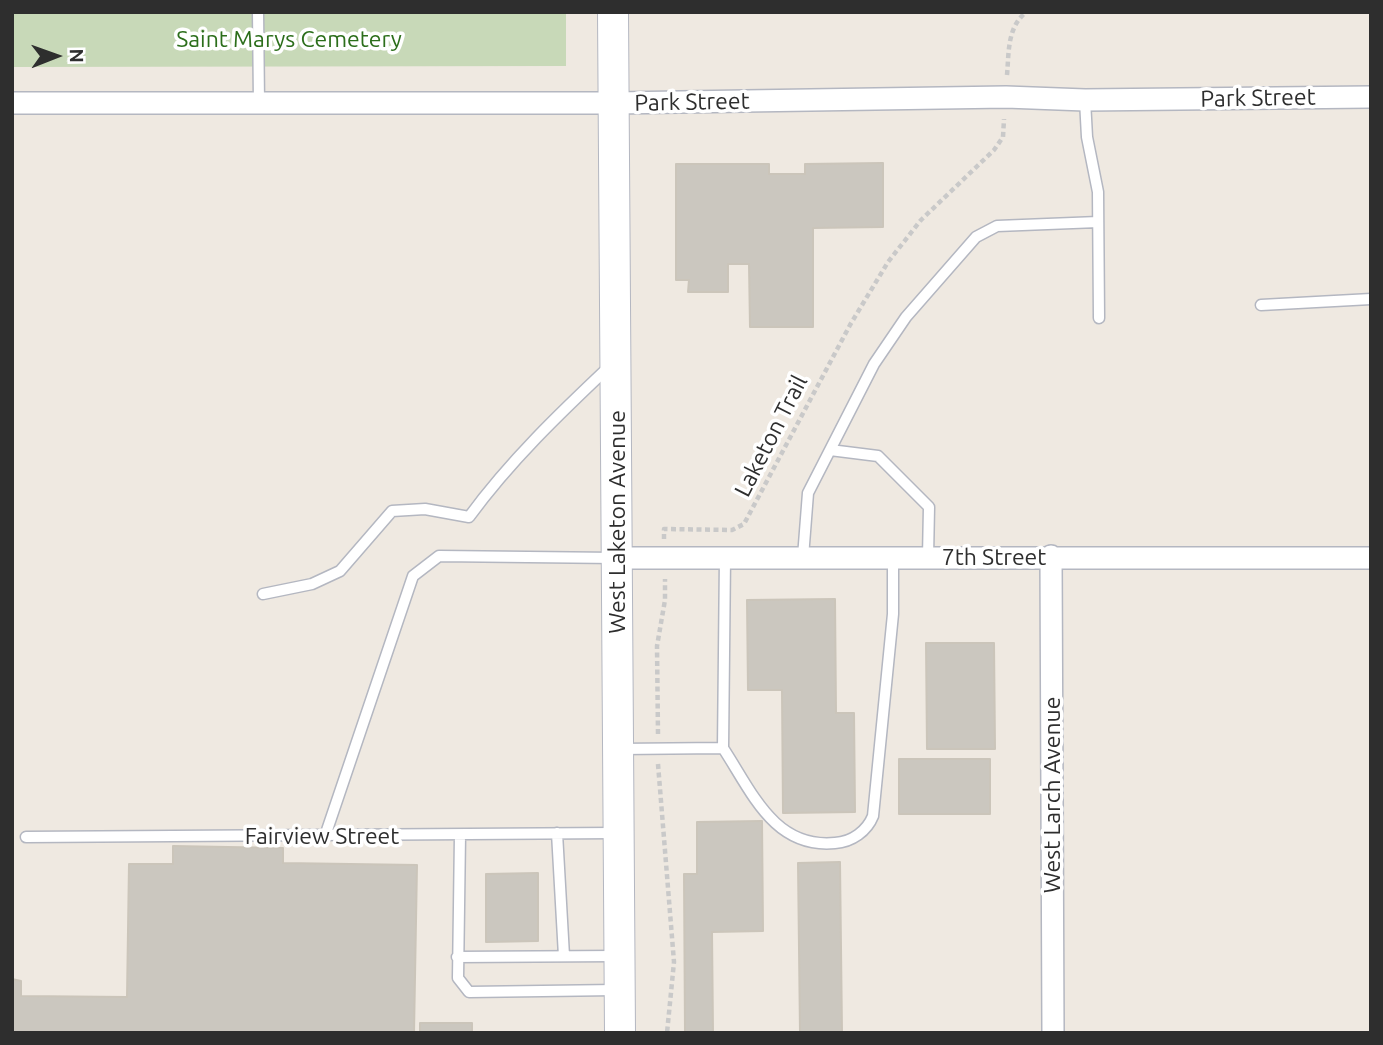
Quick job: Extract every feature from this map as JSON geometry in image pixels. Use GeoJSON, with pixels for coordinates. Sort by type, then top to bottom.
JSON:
{"type":"FeatureCollection","features":[{"type":"Feature","properties":{"kind":"main road","name":"West Laketon Avenue"},"geometry":{"type":"LineString","coordinates":[[613,12],[620,1033]]}},
{"type":"Feature","properties":{"kind":"street","name":"Park Street"},"geometry":{"type":"LineString","coordinates":[[12,103],[615,103],[1006,97],[1085,100],[1371,97]]}},
{"type":"Feature","properties":{"kind":"street","name":"West Larch Avenue"},"geometry":{"type":"LineString","coordinates":[[1051,556],[1053,1033]]}},
{"type":"Feature","properties":{"kind":"street","name":"7th Street"},"geometry":{"type":"LineString","coordinates":[[617,558],[1371,558]]}},
{"type":"Feature","properties":{"kind":"lane"},"geometry":{"type":"LineString","coordinates":[[258,12],[259,103]]}},
{"type":"Feature","properties":{"kind":"lane"},"geometry":{"type":"LineString","coordinates":[[1085,100],[1087,137],[1098,192],[1099,318]]}},
{"type":"Feature","properties":{"kind":"lane"},"geometry":{"type":"LineString","coordinates":[[803,557],[808,493],[874,364],[905,317],[976,237],[997,226],[1098,222]]}},
{"type":"Feature","properties":{"kind":"lane"},"geometry":{"type":"LineString","coordinates":[[1261,305],[1371,299]]}},
{"type":"Feature","properties":{"kind":"lane"},"geometry":{"type":"LineString","coordinates":[[262,594],[312,584],[340,571],[392,511],[425,509],[470,517],[493,485],[544,429],[616,361]]}},
{"type":"Feature","properties":{"kind":"lane"},"geometry":{"type":"LineString","coordinates":[[830,450],[878,456],[929,507],[928,557]]}},
{"type":"Feature","properties":{"kind":"lane"},"geometry":{"type":"LineString","coordinates":[[325,836],[413,576],[439,556],[617,558]]}},
{"type":"Feature","properties":{"kind":"lane"},"geometry":{"type":"LineString","coordinates":[[724,558],[723,748],[768,817],[791,836],[803,842],[842,843],[869,827],[873,816],[893,614],[893,557]]}},
{"type":"Feature","properties":{"kind":"lane"},"geometry":{"type":"LineString","coordinates":[[618,749],[723,748]]}},
{"type":"Feature","properties":{"kind":"lane"},"geometry":{"type":"LineString","coordinates":[[557,833],[564,956]]}},
{"type":"Feature","properties":{"kind":"lane","name":"Fairview Street"},"geometry":{"type":"LineString","coordinates":[[26,837],[618,833]]}},
{"type":"Feature","properties":{"kind":"lane"},"geometry":{"type":"LineString","coordinates":[[460,835],[458,978],[469,992],[620,990]]}},
{"type":"Feature","properties":{"kind":"lane"},"geometry":{"type":"LineString","coordinates":[[457,957],[619,956]]}},
{"type":"Feature","properties":{"kind":"path","name":"Laketon Trail"},"geometry":{"type":"LineString","coordinates":[[667,1033],[674,962],[659,814],[657,646],[665,600],[664,529],[732,530],[749,518],[789,435],[888,262],[921,220],[994,150],[1003,137],[1009,44],[1016,20],[1026,12]]}},
{"type":"Feature","properties":{"kind":"green space","name":"Saint Marys Cemetery"},"geometry":{"type":"Polygon","coordinates":[[[12,12],[566,12],[566,66],[12,67],[12,12]]]}},
{"type":"Feature","properties":{"kind":"building"},"geometry":{"type":"Polygon","coordinates":[[[883,163],[883,227],[813,228],[813,327],[750,327],[749,264],[728,264],[728,292],[688,292],[689,280],[676,280],[676,164],[769,164],[769,174],[805,174],[805,164],[883,163]]]}},
{"type":"Feature","properties":{"kind":"building"},"geometry":{"type":"Polygon","coordinates":[[[835,599],[836,713],[854,713],[855,812],[783,813],[782,690],[748,690],[747,600],[835,599]]]}},
{"type":"Feature","properties":{"kind":"building"},"geometry":{"type":"Polygon","coordinates":[[[926,643],[994,643],[995,749],[927,749],[926,643]]]}},
{"type":"Feature","properties":{"kind":"building"},"geometry":{"type":"Polygon","coordinates":[[[899,759],[990,759],[990,814],[899,814],[899,759]]]}},
{"type":"Feature","properties":{"kind":"building"},"geometry":{"type":"Polygon","coordinates":[[[762,821],[763,931],[712,932],[713,1033],[685,1033],[684,874],[697,874],[697,822],[762,821]]]}},
{"type":"Feature","properties":{"kind":"building"},"geometry":{"type":"Polygon","coordinates":[[[173,846],[283,848],[283,863],[417,865],[414,1033],[12,1033],[12,979],[21,981],[21,996],[127,997],[129,864],[173,864],[173,846]]]}},
{"type":"Feature","properties":{"kind":"building"},"geometry":{"type":"Polygon","coordinates":[[[840,862],[842,1033],[800,1033],[798,863],[840,862]]]}},
{"type":"Feature","properties":{"kind":"building"},"geometry":{"type":"Polygon","coordinates":[[[538,873],[538,941],[486,942],[486,874],[538,873]]]}},
{"type":"Feature","properties":{"kind":"building"},"geometry":{"type":"Polygon","coordinates":[[[420,1023],[472,1023],[472,1033],[420,1033],[420,1023]]]}}]}
